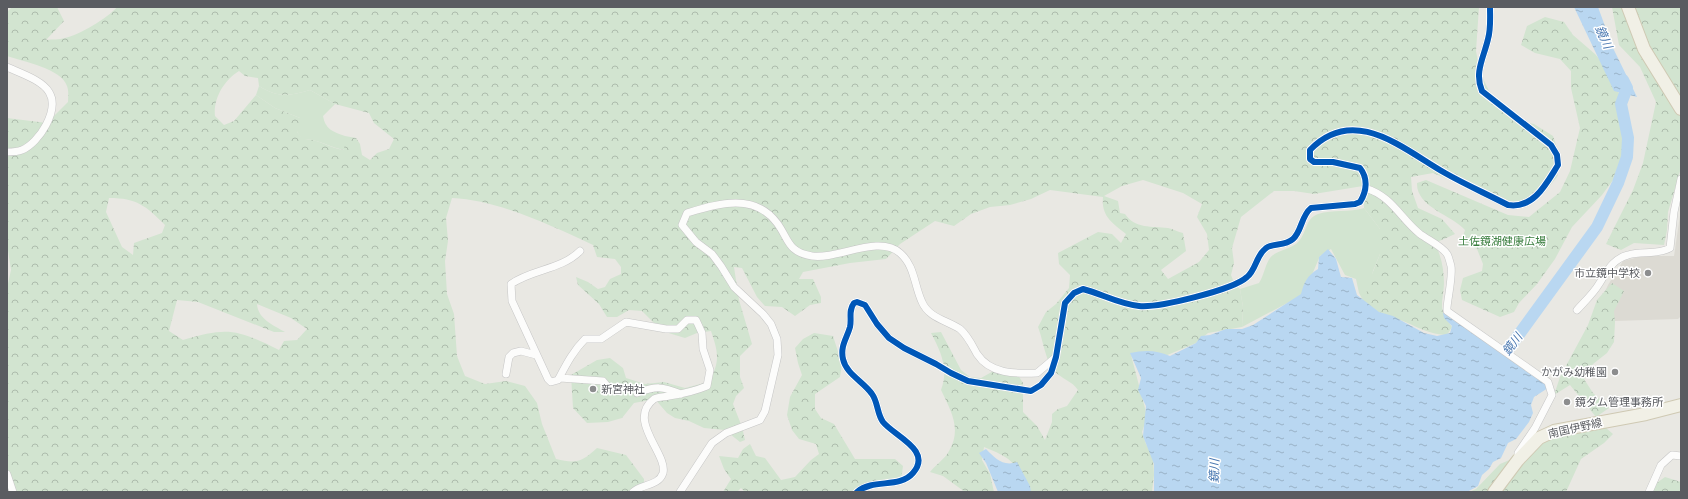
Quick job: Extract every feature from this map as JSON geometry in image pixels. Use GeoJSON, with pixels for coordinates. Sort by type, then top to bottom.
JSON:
{"type":"FeatureCollection","features":[{"type":"Feature","properties":{"kind":"main road"},"geometry":{"type":"LineString","coordinates":[[1628,7],[1644,49],[1681,109]]}},
{"type":"Feature","properties":{"kind":"main road","name":"南国伊野線"},"geometry":{"type":"LineString","coordinates":[[1494,492],[1518,460],[1539,438],[1554,431],[1646,414],[1681,405]]}},
{"type":"Feature","properties":{"kind":"street"},"geometry":{"type":"LineString","coordinates":[[857,492],[865,486],[905,480],[916,469],[918,457],[916,450],[909,443],[884,423],[873,395],[849,371],[843,360],[842,345],[849,331],[850,312],[854,303],[857,302],[865,305],[877,324],[889,338],[904,348],[968,381],[987,383],[1017,390],[1031,391],[1041,385],[1051,373],[1056,357],[1065,303],[1074,293],[1083,290],[1129,304],[1140,306],[1160,305],[1234,284],[1252,273],[1265,248],[1282,245],[1295,238],[1305,213],[1311,208],[1355,204],[1362,198],[1366,180],[1360,168],[1333,162],[1314,162],[1310,159],[1310,150],[1330,133],[1363,131],[1379,136],[1402,146],[1446,173],[1508,205],[1516,206],[1524,204],[1542,190],[1558,165],[1557,156],[1552,145],[1483,92],[1479,84],[1480,62],[1489,38],[1490,7]]}},
{"type":"Feature","properties":{"kind":"street"},"geometry":{"type":"LineString","coordinates":[[7,67],[43,85],[50,93],[52,102],[49,119],[42,133],[31,145],[22,150],[7,152]]}},
{"type":"Feature","properties":{"kind":"street"},"geometry":{"type":"LineString","coordinates":[[1577,310],[1599,284],[1609,267],[1621,257],[1629,254],[1664,251],[1670,248],[1674,212],[1681,179]]}},
{"type":"Feature","properties":{"kind":"street"},"geometry":{"type":"LineString","coordinates":[[1365,188],[1375,191],[1390,200],[1419,233],[1448,254],[1451,267],[1451,284],[1446,307],[1448,311],[1548,382],[1552,395],[1535,428],[1518,453],[1518,460]]}},
{"type":"Feature","properties":{"kind":"street"},"geometry":{"type":"LineString","coordinates":[[680,492],[712,443],[726,433],[760,420],[765,411],[778,355],[777,339],[771,324],[763,314],[734,287],[712,254],[696,242],[682,225],[687,213],[712,206],[744,202],[755,206],[777,223],[786,241],[792,248],[811,256],[834,255],[860,248],[891,248],[900,252],[909,262],[920,297],[926,310],[936,318],[963,333],[983,362],[991,368],[1012,374],[1037,374],[1056,357]]}},
{"type":"Feature","properties":{"kind":"street"},"geometry":{"type":"LineString","coordinates":[[580,251],[574,258],[554,267],[526,275],[511,284],[512,301],[536,355],[551,382],[560,378],[603,381],[608,387]]}},
{"type":"Feature","properties":{"kind":"street"},"geometry":{"type":"LineString","coordinates":[[560,378],[568,359],[576,347],[585,339],[601,339],[626,322],[666,329],[678,329],[687,320],[694,319],[700,325],[703,349],[710,370],[710,380],[707,386],[681,394],[654,399],[645,410],[645,424],[663,464],[663,473],[656,482],[633,492]]}},
{"type":"Feature","properties":{"kind":"street"},"geometry":{"type":"LineString","coordinates":[[506,374],[510,357],[513,353],[521,352],[536,355]]}},
{"type":"Feature","properties":{"kind":"street"},"geometry":{"type":"LineString","coordinates":[[637,393],[655,387],[667,388],[681,394]]}},
{"type":"Feature","properties":{"kind":"street"},"geometry":{"type":"LineString","coordinates":[[1649,492],[1661,465],[1672,455],[1681,456]]}},
{"type":"Feature","properties":{"kind":"street"},"geometry":{"type":"LineString","coordinates":[[7,474],[13,492]]}},
{"type":"Feature","properties":{"kind":"shaded area","name":"市立鏡中学校"},"geometry":{"type":"Polygon","coordinates":[[[1681,209],[1681,316],[1678,319],[1614,321],[1597,309],[1608,285],[1623,261],[1643,256],[1674,256],[1681,209]]]}},
{"type":"Feature","properties":{"kind":"green space"},"geometry":{"type":"Polygon","coordinates":[[[12,7],[57,7],[64,21],[46,40],[63,39],[85,30],[100,21],[117,7],[1479,7],[1476,51],[1480,72],[1489,91],[1519,121],[1534,124],[1553,136],[1560,156],[1557,177],[1544,193],[1526,204],[1505,203],[1433,173],[1411,177],[1412,191],[1418,208],[1442,219],[1455,234],[1435,243],[1443,273],[1444,283],[1442,306],[1444,315],[1452,327],[1447,335],[1424,330],[1366,306],[1367,287],[1380,254],[1380,229],[1364,208],[1363,186],[1314,194],[1294,191],[1274,191],[1241,217],[1232,248],[1234,263],[1231,275],[1235,285],[1240,289],[1243,307],[1242,327],[1208,333],[1196,343],[1165,356],[1131,355],[1146,412],[1142,432],[1153,457],[1154,475],[1152,492],[1027,492],[1020,474],[1013,463],[1002,455],[984,447],[982,460],[990,474],[994,492],[965,492],[943,476],[930,472],[945,457],[953,443],[955,435],[954,420],[941,390],[944,375],[943,361],[931,333],[941,332],[961,370],[970,377],[981,378],[997,369],[1016,372],[1023,383],[1023,412],[1037,426],[1045,440],[1052,422],[1052,414],[1058,409],[1067,406],[1078,390],[1073,384],[1057,374],[1051,367],[1038,327],[1046,312],[1056,304],[1069,288],[1070,275],[1059,264],[1058,253],[1098,232],[1112,234],[1121,243],[1126,234],[1108,218],[1104,209],[1103,197],[1050,190],[1031,199],[1010,205],[990,207],[971,214],[954,226],[935,221],[900,244],[886,259],[850,263],[803,272],[799,279],[813,279],[821,297],[821,303],[810,305],[795,316],[782,307],[765,306],[757,297],[742,268],[734,267],[739,300],[752,344],[740,356],[740,377],[744,388],[736,396],[733,404],[742,427],[745,440],[740,442],[725,430],[704,428],[689,421],[675,418],[667,413],[655,399],[634,403],[622,418],[608,422],[587,423],[573,408],[571,375],[597,360],[610,358],[623,368],[626,378],[645,384],[664,382],[685,388],[708,382],[717,363],[717,351],[711,331],[697,333],[685,338],[662,331],[642,311],[629,310],[617,317],[607,317],[599,304],[578,285],[576,277],[588,282],[598,289],[605,287],[610,279],[621,274],[621,267],[615,259],[597,257],[593,245],[524,215],[487,203],[452,198],[446,218],[448,241],[445,261],[447,294],[454,314],[457,356],[465,376],[485,384],[506,381],[525,386],[537,403],[542,424],[556,459],[578,461],[597,448],[626,455],[644,479],[644,492],[7,492],[7,288],[11,270],[7,244],[7,118],[47,123],[68,102],[68,90],[64,80],[50,70],[7,56],[7,12],[12,7]],[[239,71],[224,85],[216,103],[215,116],[224,125],[234,121],[256,95],[275,108],[300,118],[303,125],[297,132],[303,139],[313,140],[344,150],[345,136],[356,138],[360,144],[362,155],[370,160],[377,153],[389,149],[394,139],[374,123],[369,113],[335,104],[310,90],[290,95],[272,93],[259,86],[258,78],[245,76],[239,71]],[[1143,180],[1122,186],[1104,196],[1118,201],[1120,213],[1125,214],[1129,219],[1144,226],[1168,228],[1183,233],[1186,251],[1161,270],[1168,279],[1199,262],[1209,250],[1207,234],[1197,217],[1202,204],[1183,193],[1143,180]],[[109,198],[106,212],[122,247],[133,255],[134,243],[162,233],[165,225],[140,204],[119,198],[109,198]],[[177,300],[169,331],[183,340],[212,333],[233,332],[243,334],[279,350],[284,341],[297,340],[307,329],[291,318],[257,304],[263,318],[285,332],[274,332],[198,302],[177,300]]]}},
{"type":"Feature","properties":{"kind":"green space"},"geometry":{"type":"Polygon","coordinates":[[[1612,7],[1681,7],[1681,168],[1668,212],[1664,245],[1634,243],[1621,250],[1606,244],[1633,190],[1643,163],[1656,102],[1640,67],[1619,45],[1612,7]]]}},
{"type":"Feature","properties":{"kind":"green space","name":"土佐鏡湖健康広場"},"geometry":{"type":"Polygon","coordinates":[[[1545,17],[1564,22],[1573,35],[1595,54],[1608,69],[1617,85],[1627,130],[1628,147],[1616,176],[1602,195],[1572,227],[1555,259],[1537,284],[1519,303],[1514,312],[1500,317],[1462,300],[1460,290],[1463,278],[1482,271],[1483,264],[1477,249],[1461,242],[1465,230],[1428,204],[1418,191],[1417,183],[1426,180],[1508,215],[1529,217],[1560,192],[1570,171],[1580,128],[1571,88],[1571,71],[1560,59],[1535,53],[1521,45],[1527,26],[1545,17]]]}},
{"type":"Feature","properties":{"kind":"green space"},"geometry":{"type":"Polygon","coordinates":[[[259,86],[272,93],[284,95],[296,94],[310,90],[335,104],[323,116],[330,129],[345,136],[345,150],[313,140],[302,139],[297,132],[300,118],[275,108],[256,95],[259,86]]]}},
{"type":"Feature","properties":{"kind":"green space"},"geometry":{"type":"Polygon","coordinates":[[[1364,208],[1380,229],[1380,254],[1373,271],[1366,306],[1359,293],[1356,279],[1345,275],[1331,249],[1320,256],[1302,298],[1291,301],[1242,327],[1243,307],[1240,289],[1259,283],[1268,261],[1273,255],[1296,244],[1302,237],[1308,222],[1314,216],[1329,212],[1364,208]]]}},
{"type":"Feature","properties":{"kind":"green space"},"geometry":{"type":"Polygon","coordinates":[[[1612,283],[1624,291],[1614,311],[1614,342],[1607,353],[1593,364],[1584,379],[1593,393],[1609,408],[1596,417],[1570,385],[1554,395],[1560,377],[1588,325],[1597,300],[1612,283]]]}},
{"type":"Feature","properties":{"kind":"green space"},"geometry":{"type":"Polygon","coordinates":[[[814,333],[833,336],[842,364],[840,377],[815,394],[815,409],[821,418],[834,424],[855,459],[895,459],[903,466],[901,480],[867,485],[849,492],[745,492],[741,488],[737,492],[723,492],[731,479],[724,469],[719,456],[738,458],[743,449],[750,444],[756,456],[765,458],[781,480],[795,477],[811,460],[819,454],[816,444],[799,439],[792,430],[787,415],[790,397],[802,375],[795,348],[803,339],[814,333]]]}},
{"type":"Feature","properties":{"kind":"green space"},"geometry":{"type":"Polygon","coordinates":[[[1605,427],[1613,434],[1604,443],[1581,459],[1566,492],[1469,492],[1476,489],[1500,464],[1519,456],[1548,439],[1568,431],[1605,427]]]}},
{"type":"Feature","properties":{"kind":"green space"},"geometry":{"type":"Polygon","coordinates":[[[1665,477],[1681,482],[1681,492],[1649,492],[1651,487],[1665,477]]]}},
{"type":"Feature","properties":{"kind":"water"},"geometry":{"type":"Polygon","coordinates":[[[1574,7],[1598,7],[1613,48],[1637,97],[1614,91],[1574,7]]]}},
{"type":"Feature","properties":{"kind":"water"},"geometry":{"type":"Polygon","coordinates":[[[1328,249],[1336,259],[1341,277],[1352,278],[1357,295],[1379,312],[1393,316],[1424,333],[1437,336],[1450,333],[1452,326],[1444,318],[1443,313],[1447,313],[1546,384],[1548,388],[1534,397],[1531,405],[1533,413],[1529,422],[1516,439],[1508,443],[1501,458],[1493,462],[1489,469],[1482,475],[1478,486],[1467,492],[1154,492],[1154,464],[1143,436],[1146,406],[1138,390],[1141,378],[1130,353],[1150,351],[1170,356],[1196,343],[1201,336],[1210,335],[1226,329],[1242,329],[1253,325],[1301,294],[1306,280],[1318,269],[1319,257],[1328,249]]]}},
{"type":"Feature","properties":{"kind":"water"},"geometry":{"type":"Polygon","coordinates":[[[986,449],[1000,461],[1008,463],[1017,462],[1030,486],[1031,492],[998,492],[986,463],[979,453],[986,449]]]}},
{"type":"Feature","properties":{"kind":"waterway","name":"鏡川"},"geometry":{"type":"LineString","coordinates":[[1499,362],[1597,227],[1618,183],[1627,157],[1628,138],[1621,104],[1627,88],[1623,80]]}},
{"type":"Feature","properties":{"kind":"cycle path"},"geometry":{"type":"LineString","coordinates":[[857,492],[871,485],[901,481],[907,478],[913,473],[918,465],[918,457],[910,444],[883,422],[872,394],[851,374],[845,364],[842,350],[850,327],[851,312],[854,303],[857,302],[865,305],[877,324],[889,338],[904,348],[951,373],[968,381],[1031,391],[1041,385],[1051,373],[1056,357],[1065,303],[1074,293],[1083,289],[1124,303],[1149,306],[1178,301],[1212,292],[1239,282],[1247,277],[1252,271],[1262,252],[1268,247],[1286,243],[1293,239],[1296,236],[1305,215],[1311,208],[1355,204],[1360,202],[1366,185],[1363,172],[1360,168],[1333,162],[1314,162],[1310,159],[1310,150],[1327,137],[1344,131],[1361,131],[1378,135],[1395,143],[1445,173],[1508,205],[1517,205],[1532,199],[1544,187],[1558,165],[1557,155],[1551,145],[1482,91],[1479,71],[1489,35],[1490,7]]}},
{"type":"Feature","properties":{"kind":"place","name":"市立鏡中学校"},"geometry":{"type":"Point","coordinates":[1648,273]}},
{"type":"Feature","properties":{"kind":"place","name":"かがみ幼稚園"},"geometry":{"type":"Point","coordinates":[1615,372]}},
{"type":"Feature","properties":{"kind":"place","name":"新宮神社"},"geometry":{"type":"Point","coordinates":[593,389]}},
{"type":"Feature","properties":{"kind":"place","name":"鏡ダム管理事務所"},"geometry":{"type":"Point","coordinates":[1567,402]}}]}
